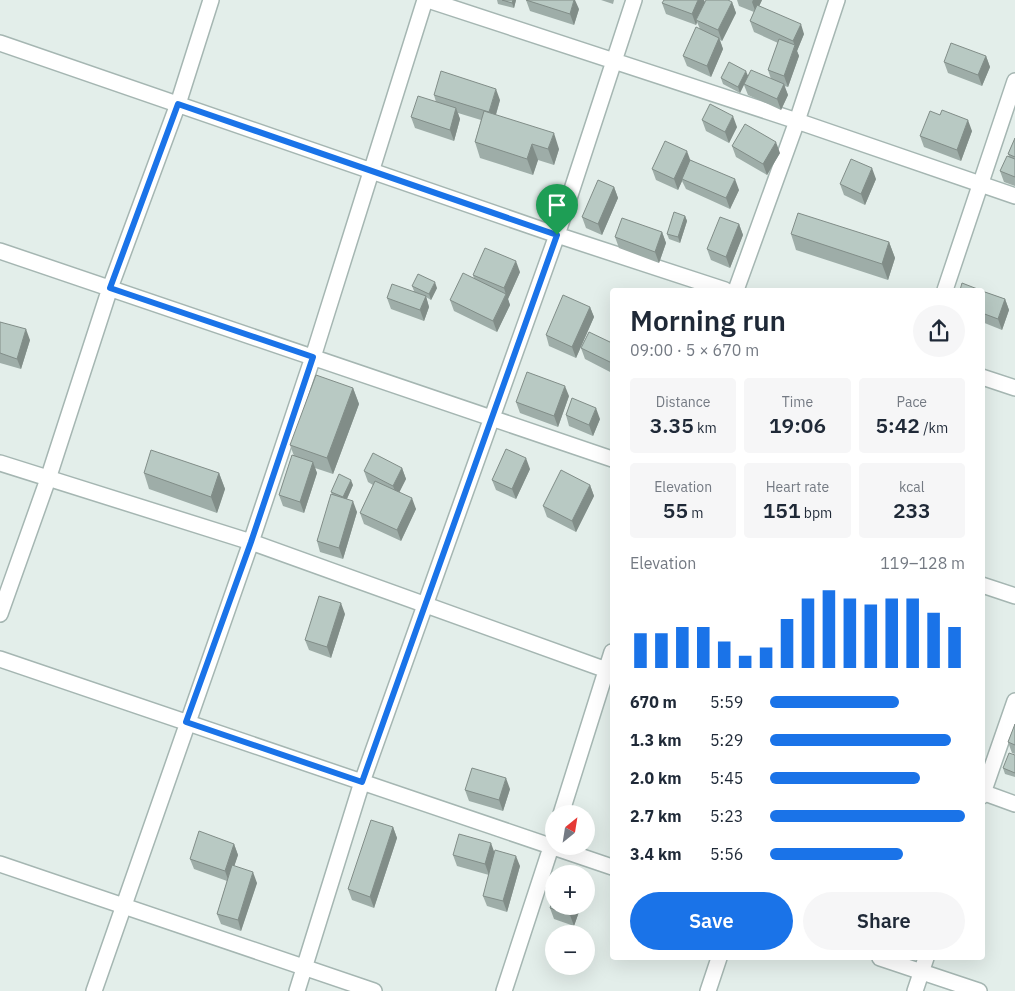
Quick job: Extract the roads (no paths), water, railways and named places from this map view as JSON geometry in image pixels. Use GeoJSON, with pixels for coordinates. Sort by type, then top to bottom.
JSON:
{"type":"FeatureCollection","features":[{"type":"Feature","properties":{"kind":"street"},"geometry":{"type":"LineString","coordinates":[[0,614],[48,479],[110,288],[178,104],[211,0]]}},
{"type":"Feature","properties":{"kind":"street"},"geometry":{"type":"LineString","coordinates":[[94,991],[125,905],[186,722],[251,542],[313,357],[427,0],[614,60],[1015,196]]}},
{"type":"Feature","properties":{"kind":"street"},"geometry":{"type":"LineString","coordinates":[[297,991],[362,782],[490,417],[557,235],[634,0]]}},
{"type":"Feature","properties":{"kind":"street"},"geometry":{"type":"LineString","coordinates":[[737,288],[796,121],[836,0]]}},
{"type":"Feature","properties":{"kind":"street"},"geometry":{"type":"LineString","coordinates":[[0,43],[557,235],[719,288]]}},
{"type":"Feature","properties":{"kind":"street"},"geometry":{"type":"LineString","coordinates":[[946,288],[1015,81]]}},
{"type":"Feature","properties":{"kind":"street"},"geometry":{"type":"LineString","coordinates":[[0,251],[610,458]]}},
{"type":"Feature","properties":{"kind":"street"},"geometry":{"type":"LineString","coordinates":[[985,378],[1015,388]]}},
{"type":"Feature","properties":{"kind":"street"},"geometry":{"type":"LineString","coordinates":[[0,463],[251,542],[609,671],[564,805]]}},
{"type":"Feature","properties":{"kind":"street"},"geometry":{"type":"LineString","coordinates":[[985,586],[1015,596]]}},
{"type":"Feature","properties":{"kind":"street"},"geometry":{"type":"LineString","coordinates":[[0,659],[362,782],[545,840]]}},
{"type":"Feature","properties":{"kind":"street"},"geometry":{"type":"LineString","coordinates":[[985,788],[1015,701]]}},
{"type":"Feature","properties":{"kind":"street"},"geometry":{"type":"LineString","coordinates":[[985,795],[1015,804]]}},
{"type":"Feature","properties":{"kind":"street"},"geometry":{"type":"LineString","coordinates":[[504,991],[548,855]]}},
{"type":"Feature","properties":{"kind":"street"},"geometry":{"type":"LineString","coordinates":[[583,855],[610,866]]}},
{"type":"Feature","properties":{"kind":"street"},"geometry":{"type":"LineString","coordinates":[[0,864],[374,991]]}},
{"type":"Feature","properties":{"kind":"street"},"geometry":{"type":"LineString","coordinates":[[708,991],[718,960]]}},
{"type":"Feature","properties":{"kind":"street"},"geometry":{"type":"LineString","coordinates":[[895,960],[924,964],[979,991]]}},
{"type":"Feature","properties":{"kind":"street"},"geometry":{"type":"LineString","coordinates":[[914,991],[924,964]]}}]}
